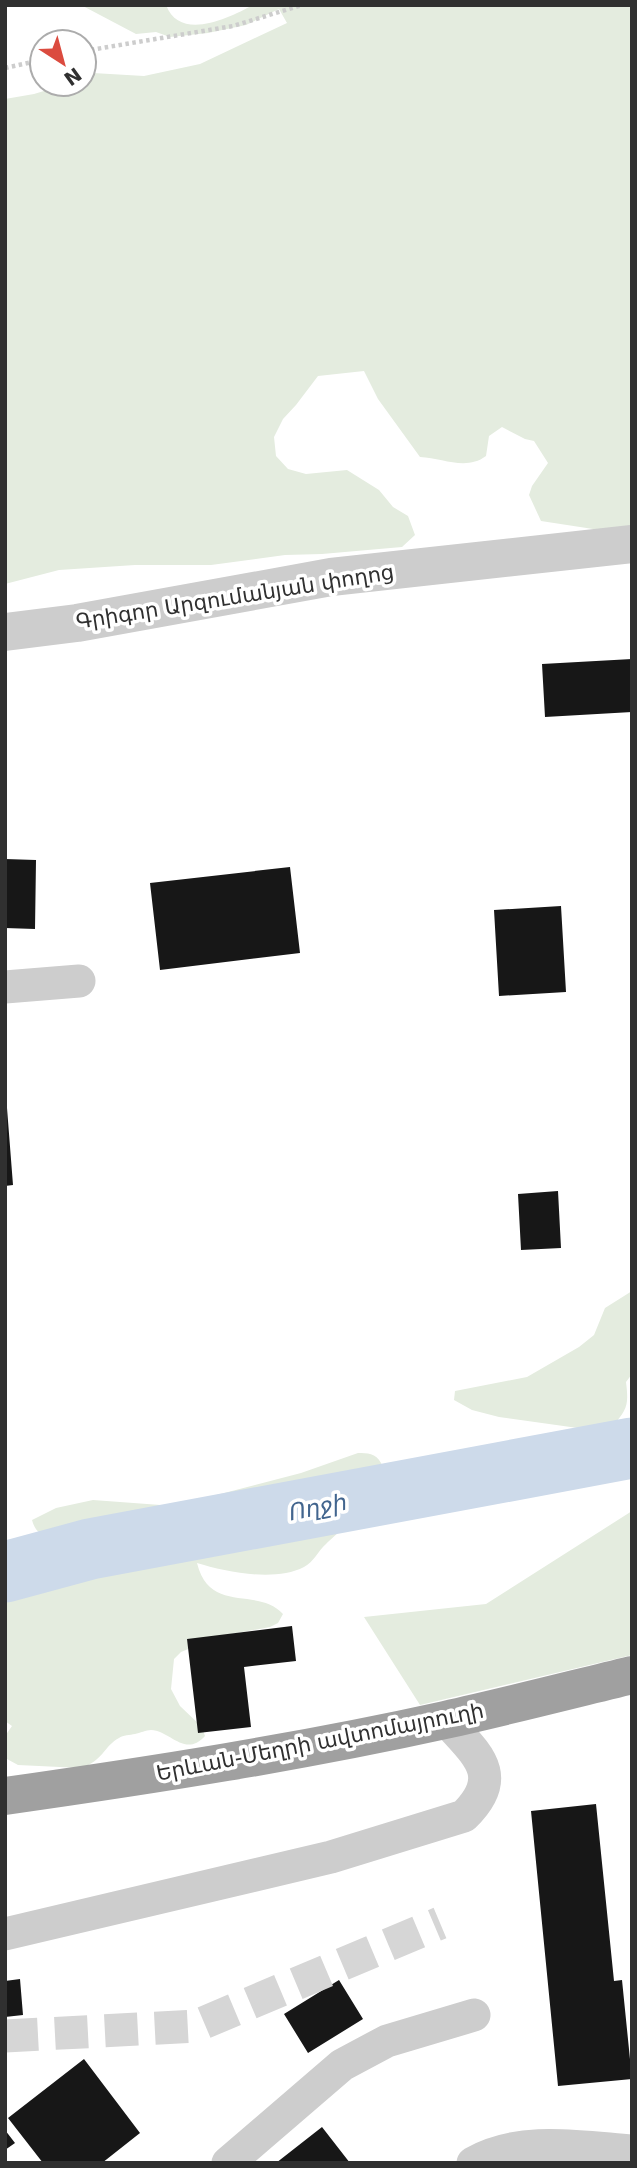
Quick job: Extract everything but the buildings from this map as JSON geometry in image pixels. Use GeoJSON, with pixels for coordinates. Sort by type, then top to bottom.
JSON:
{"type":"FeatureCollection","features":[{"type":"Feature","properties":{"kind":"highway","name":"Երևան-Մեղրի ավտոմայրուղի"},"geometry":{"type":"LineString","coordinates":[[5,1796],[310,1747],[446,1720],[632,1675]]}},
{"type":"Feature","properties":{"kind":"street","name":"Գրիգոր Արզումանյան փողոց"},"geometry":{"type":"LineString","coordinates":[[5,632],[77,623],[331,577],[632,544]]}},
{"type":"Feature","properties":{"kind":"street"},"geometry":{"type":"LineString","coordinates":[[5,988],[79,981]]}},
{"type":"Feature","properties":{"kind":"street"},"geometry":{"type":"LineString","coordinates":[[5,1934],[331,1857],[464,1816],[477,1802],[485,1785],[484,1772],[478,1757],[446,1720]]}},
{"type":"Feature","properties":{"kind":"street"},"geometry":{"type":"LineString","coordinates":[[228,2163],[342,2065],[387,2041],[474,2015]]}},
{"type":"Feature","properties":{"kind":"street"},"geometry":{"type":"LineString","coordinates":[[473,2163],[489,2154],[530,2146],[632,2151]]}},
{"type":"Feature","properties":{"kind":"path"},"geometry":{"type":"LineString","coordinates":[[98,49],[233,26],[302,5]]}},
{"type":"Feature","properties":{"kind":"path"},"geometry":{"type":"LineString","coordinates":[[5,68],[28,63]]}},
{"type":"Feature","properties":{"kind":"shaded area"},"geometry":{"type":"Polygon","coordinates":[[[81,5],[166,5],[173,16],[193,25],[231,16],[253,5],[632,5],[632,535],[541,521],[529,495],[548,463],[534,441],[502,427],[489,436],[486,456],[470,463],[420,457],[378,399],[364,371],[318,376],[283,419],[274,437],[276,456],[288,469],[306,474],[347,470],[379,490],[393,507],[408,516],[415,535],[402,547],[285,555],[211,565],[135,565],[59,570],[5,584],[5,99],[28,95],[28,98],[98,98],[98,73],[144,76],[200,64],[287,23],[279,9],[246,25],[208,33],[170,37],[156,32],[136,34],[81,5]]]}},
{"type":"Feature","properties":{"kind":"shaded area"},"geometry":{"type":"Polygon","coordinates":[[[632,1291],[632,1374],[626,1382],[626,1407],[612,1427],[592,1430],[499,1417],[472,1410],[454,1400],[455,1391],[527,1377],[579,1347],[594,1335],[605,1308],[632,1291]]]}},
{"type":"Feature","properties":{"kind":"shaded area"},"geometry":{"type":"Polygon","coordinates":[[[358,1453],[377,1457],[383,1473],[380,1484],[364,1507],[307,1565],[292,1572],[265,1575],[222,1570],[197,1563],[203,1579],[212,1589],[223,1595],[273,1606],[283,1614],[278,1623],[270,1627],[220,1636],[181,1652],[174,1659],[171,1689],[180,1706],[202,1727],[205,1736],[191,1744],[178,1742],[151,1730],[121,1737],[99,1758],[81,1768],[18,1765],[7,1759],[5,1736],[12,1726],[5,1721],[5,1552],[25,1563],[73,1564],[102,1569],[145,1559],[154,1552],[152,1543],[140,1537],[116,1532],[48,1536],[39,1532],[32,1520],[56,1508],[93,1500],[174,1506],[301,1473],[358,1453]]]}},
{"type":"Feature","properties":{"kind":"shaded area"},"geometry":{"type":"Polygon","coordinates":[[[632,1511],[632,1655],[420,1705],[364,1617],[486,1604],[632,1511]]]}},
{"type":"Feature","properties":{"kind":"waterway","name":"Ողջի"},"geometry":{"type":"LineString","coordinates":[[5,1572],[90,1549],[632,1448]]}},
{"type":"Feature","properties":{"kind":"tunnel"},"geometry":{"type":"LineString","coordinates":[[5,2036],[196,2026],[440,1923]]}}]}
